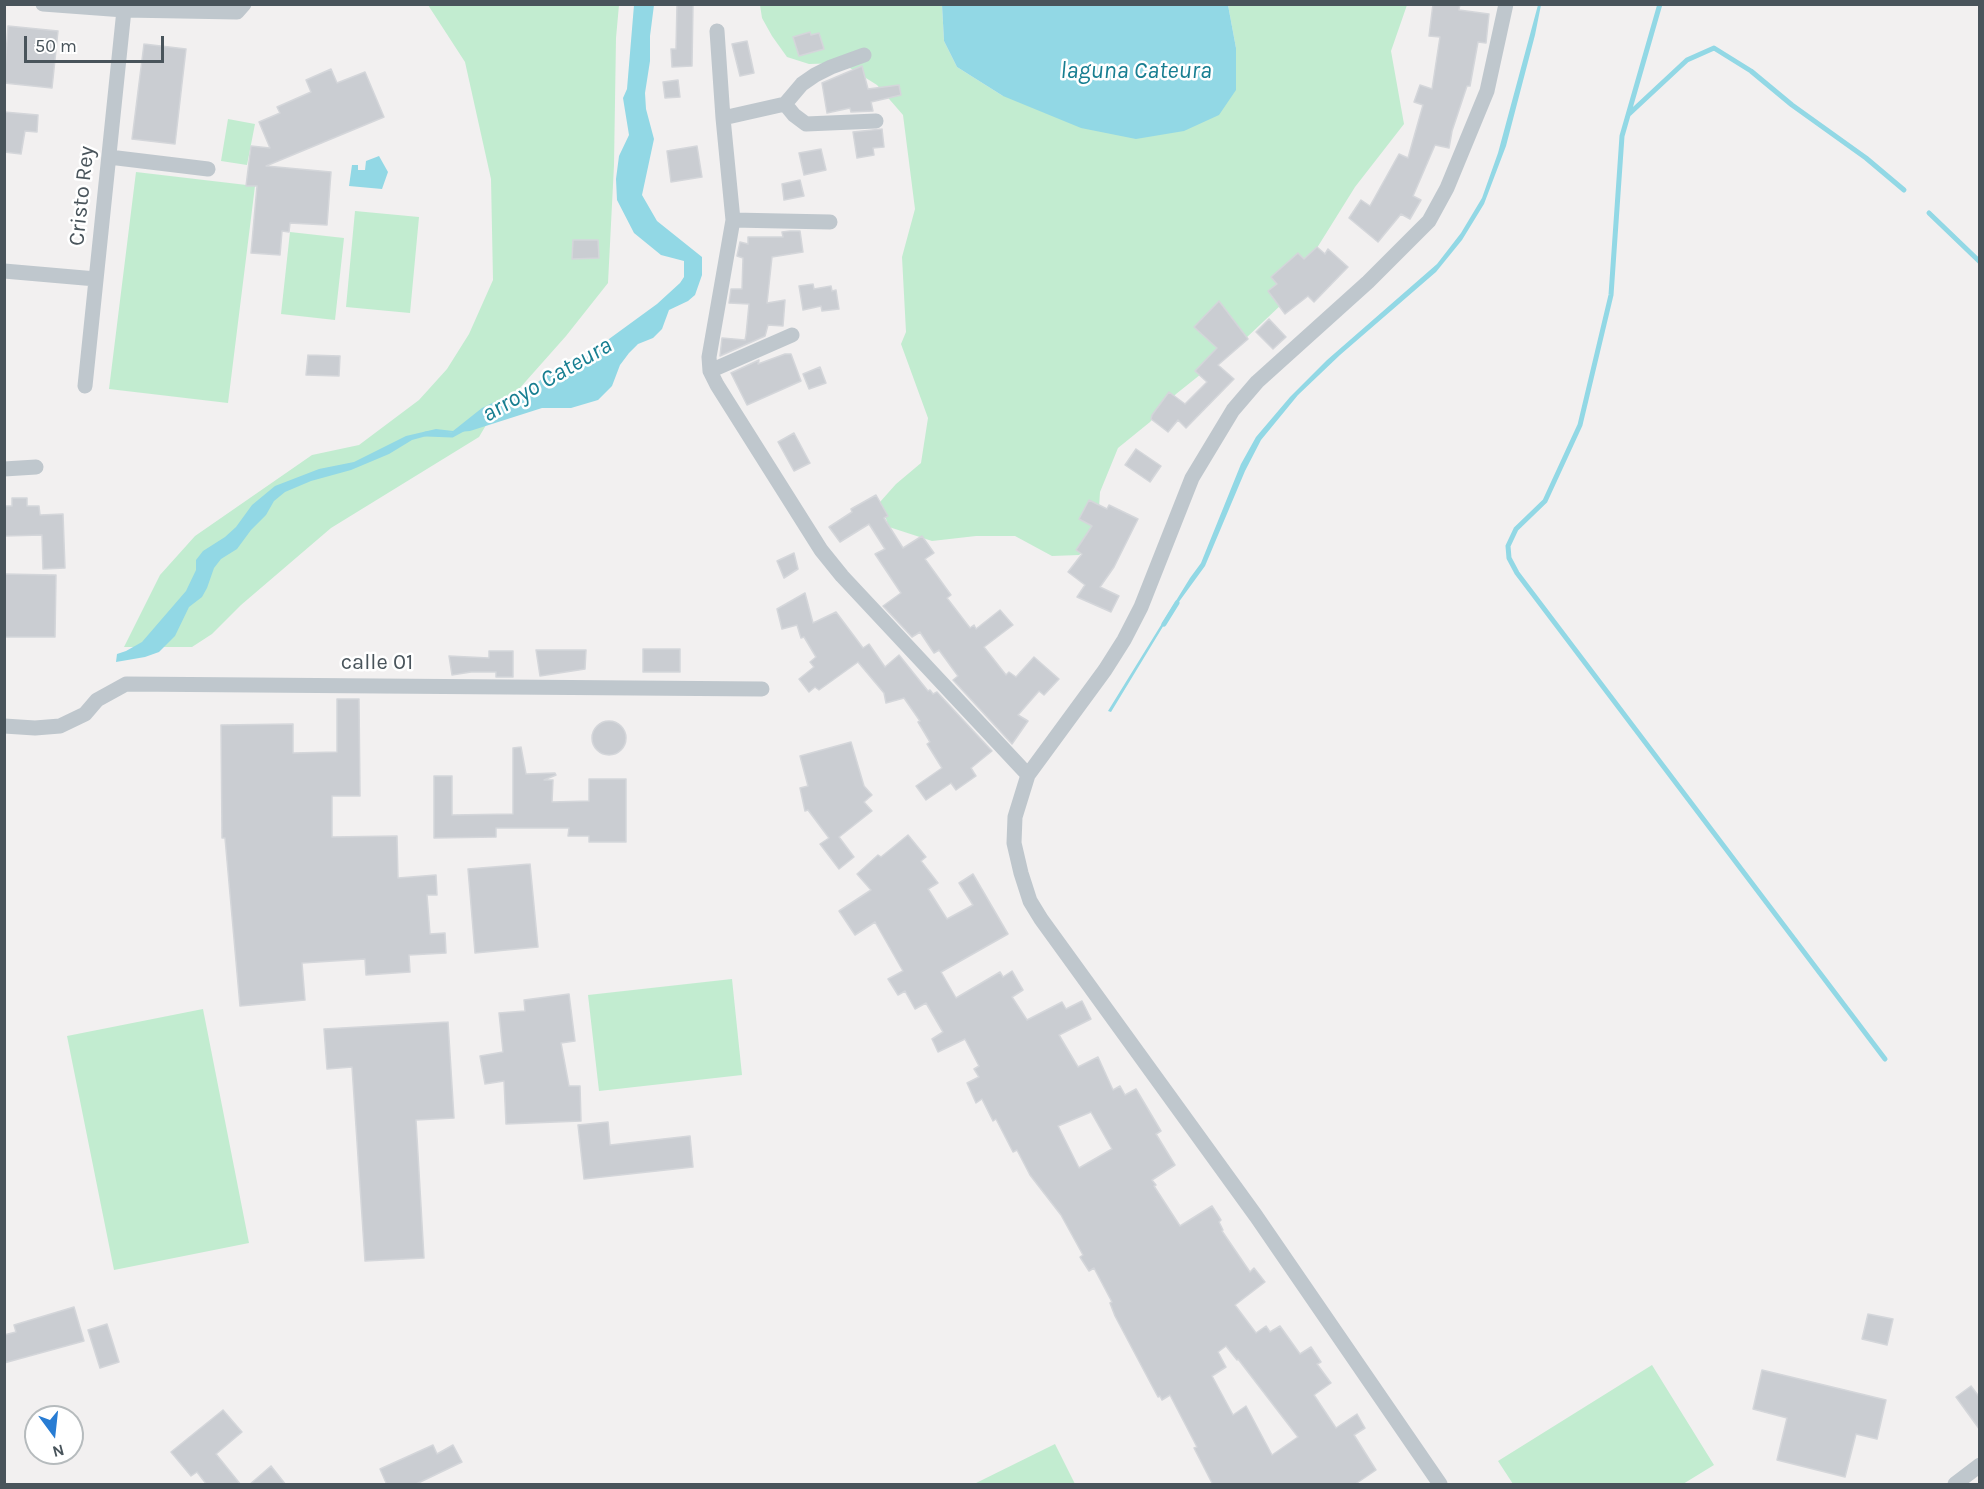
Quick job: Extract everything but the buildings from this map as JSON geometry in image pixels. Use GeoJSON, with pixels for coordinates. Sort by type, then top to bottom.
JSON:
{"type":"FeatureCollection","features":[{"type":"Feature","properties":{"kind":"street"},"geometry":{"type":"LineString","coordinates":[[43,4],[124,10],[240,8]]}},
{"type":"Feature","properties":{"kind":"street"},"geometry":{"type":"LineString","coordinates":[[1440,1485],[1256,1216],[1041,919],[1030,901],[1021,873],[1014,843],[1015,817],[1028,775],[1105,670],[1124,640],[1141,607],[1192,478],[1233,410],[1257,382],[1368,282],[1429,221],[1447,188],[1487,91],[1506,4]]}},
{"type":"Feature","properties":{"kind":"street","name":"Cristo Rey"},"geometry":{"type":"LineString","coordinates":[[85,386],[124,10]]}},
{"type":"Feature","properties":{"kind":"street"},"geometry":{"type":"LineString","coordinates":[[717,31],[733,220],[709,357],[710,371],[821,550],[842,576],[1028,775]]}},
{"type":"Feature","properties":{"kind":"street"},"geometry":{"type":"LineString","coordinates":[[723,118],[785,104],[802,84],[815,75],[864,55]]}},
{"type":"Feature","properties":{"kind":"street"},"geometry":{"type":"LineString","coordinates":[[785,104],[806,124],[876,121]]}},
{"type":"Feature","properties":{"kind":"street"},"geometry":{"type":"LineString","coordinates":[[109,157],[208,169]]}},
{"type":"Feature","properties":{"kind":"street"},"geometry":{"type":"LineString","coordinates":[[733,220],[830,222]]}},
{"type":"Feature","properties":{"kind":"street"},"geometry":{"type":"LineString","coordinates":[[4,271],[96,279]]}},
{"type":"Feature","properties":{"kind":"street"},"geometry":{"type":"LineString","coordinates":[[710,371],[792,336]]}},
{"type":"Feature","properties":{"kind":"street"},"geometry":{"type":"LineString","coordinates":[[4,469],[36,467]]}},
{"type":"Feature","properties":{"kind":"street","name":"calle 01"},"geometry":{"type":"LineString","coordinates":[[4,726],[35,728],[60,726],[84,714],[97,700],[126,684],[762,689]]}},
{"type":"Feature","properties":{"kind":"street"},"geometry":{"type":"LineString","coordinates":[[1954,1485],[1980,1465]]}},
{"type":"Feature","properties":{"kind":"green space"},"geometry":{"type":"Polygon","coordinates":[[[428,5],[619,5],[608,283],[566,336],[511,398],[492,415],[479,437],[331,528],[241,605],[212,634],[192,647],[124,647],[160,575],[195,536],[312,455],[359,445],[419,400],[447,369],[469,334],[493,280],[491,179],[465,62],[428,5]]]}},
{"type":"Feature","properties":{"kind":"green space"},"geometry":{"type":"Polygon","coordinates":[[[760,5],[942,5],[944,41],[957,67],[1003,96],[1236,48],[1228,5],[1407,5],[1391,51],[1404,124],[1355,187],[1282,304],[1245,339],[1176,394],[1150,422],[1118,448],[1100,492],[1097,540],[1079,555],[1052,556],[1015,536],[976,536],[932,541],[889,527],[880,502],[896,484],[921,463],[928,418],[901,344],[906,332],[902,257],[915,209],[903,115],[877,85],[842,63],[809,64],[787,57],[762,18],[760,5]]]}},
{"type":"Feature","properties":{"kind":"green space"},"geometry":{"type":"Polygon","coordinates":[[[228,119],[255,124],[247,165],[221,161],[228,119]]]}},
{"type":"Feature","properties":{"kind":"green space"},"geometry":{"type":"Polygon","coordinates":[[[136,172],[255,186],[228,403],[109,389],[136,172]]]}},
{"type":"Feature","properties":{"kind":"green space"},"geometry":{"type":"Polygon","coordinates":[[[355,211],[419,217],[410,313],[346,307],[355,211]]]}},
{"type":"Feature","properties":{"kind":"green space"},"geometry":{"type":"Polygon","coordinates":[[[290,232],[344,238],[335,320],[281,314],[290,232]]]}},
{"type":"Feature","properties":{"kind":"green space"},"geometry":{"type":"Polygon","coordinates":[[[732,979],[742,1075],[599,1091],[588,995],[732,979]]]}},
{"type":"Feature","properties":{"kind":"green space"},"geometry":{"type":"Polygon","coordinates":[[[203,1009],[249,1243],[114,1270],[67,1036],[203,1009]]]}},
{"type":"Feature","properties":{"kind":"green space"},"geometry":{"type":"Polygon","coordinates":[[[1652,1365],[1714,1465],[1683,1484],[1513,1484],[1498,1461],[1652,1365]]]}},
{"type":"Feature","properties":{"kind":"green space"},"geometry":{"type":"Polygon","coordinates":[[[1055,1444],[1075,1484],[974,1484],[1055,1444]]]}},
{"type":"Feature","properties":{"kind":"water"},"geometry":{"type":"Polygon","coordinates":[[[634,5],[654,5],[645,93],[646,109],[654,139],[642,195],[657,221],[702,257],[702,275],[695,295],[669,310],[662,329],[653,338],[638,344],[629,353],[620,365],[612,386],[598,400],[571,408],[542,408],[470,431],[434,434],[412,440],[389,454],[351,470],[311,481],[285,492],[274,501],[266,515],[237,549],[221,559],[214,568],[202,597],[189,607],[175,636],[159,652],[116,662],[117,654],[142,642],[186,591],[196,570],[196,560],[203,551],[225,537],[236,527],[252,505],[275,486],[319,469],[354,462],[406,436],[436,429],[453,431],[482,408],[515,392],[524,394],[545,376],[598,351],[609,339],[657,304],[680,283],[684,277],[684,261],[661,255],[634,233],[617,200],[616,179],[619,156],[629,135],[623,98],[627,89],[634,5]]]}},
{"type":"Feature","properties":{"kind":"water","name":"laguna Cateura"},"geometry":{"type":"Polygon","coordinates":[[[942,5],[1228,5],[1236,48],[1236,90],[1219,115],[1184,131],[1136,139],[1081,128],[1003,96],[957,67],[944,41],[942,5]]]}},
{"type":"Feature","properties":{"kind":"water"},"geometry":{"type":"Polygon","coordinates":[[[1538,5],[1541,5],[1535,35],[1506,146],[1484,204],[1462,240],[1436,272],[1340,355],[1298,395],[1261,440],[1245,471],[1205,566],[1173,610],[1111,712],[1108,711],[1201,563],[1241,464],[1256,437],[1290,397],[1327,360],[1437,264],[1461,233],[1482,198],[1498,153],[1538,5]]]}},
{"type":"Feature","properties":{"kind":"water"},"geometry":{"type":"Polygon","coordinates":[[[379,156],[388,172],[382,189],[349,186],[352,165],[358,165],[358,170],[365,170],[366,161],[379,156]]]}},
{"type":"Feature","properties":{"kind":"waterway"},"geometry":{"type":"LineString","coordinates":[[1660,4],[1622,136],[1611,295],[1580,425],[1545,501],[1516,529],[1508,546],[1509,558],[1517,573],[1885,1059]]}},
{"type":"Feature","properties":{"kind":"waterway"},"geometry":{"type":"LineString","coordinates":[[1629,114],[1687,60],[1714,48],[1751,71],[1792,105],[1866,158],[1904,190]]}},
{"type":"Feature","properties":{"kind":"waterway"},"geometry":{"type":"LineString","coordinates":[[1929,213],[1980,262]]}},
{"type":"Feature","properties":{"kind":"waterway","name":"arroyo Cateura"},"geometry":{"type":"LineString","coordinates":[[426,434],[452,435],[463,429]]}},
{"type":"Feature","properties":{"kind":"waterway"},"geometry":{"type":"LineString","coordinates":[[1164,624],[1177,603]]}}]}
